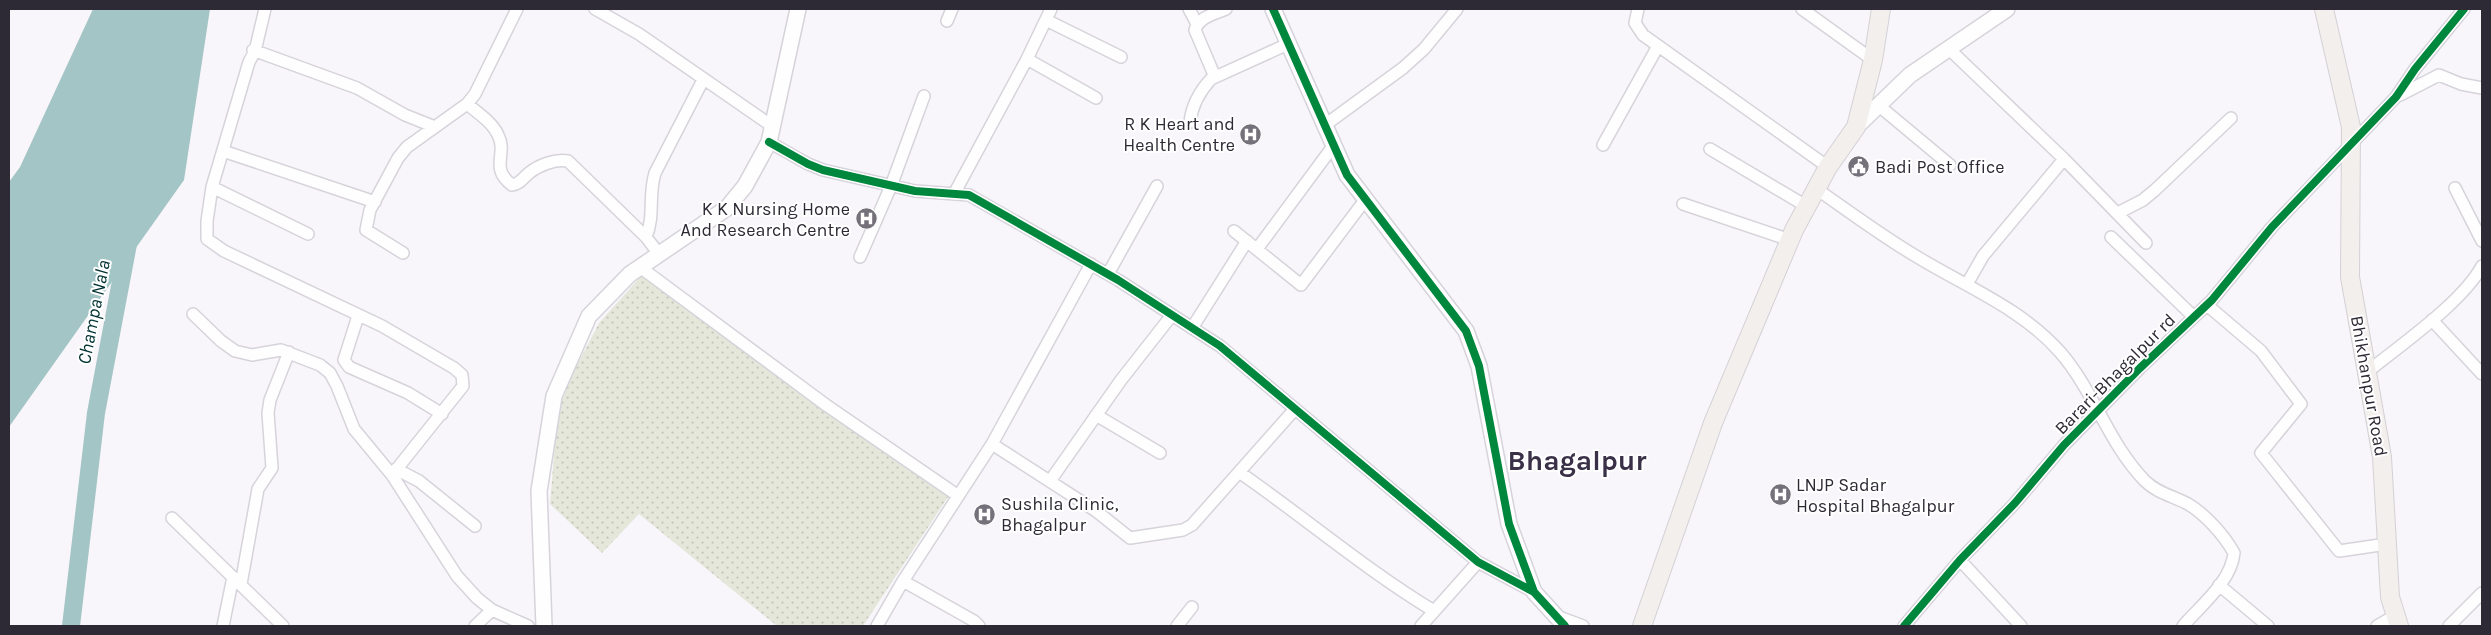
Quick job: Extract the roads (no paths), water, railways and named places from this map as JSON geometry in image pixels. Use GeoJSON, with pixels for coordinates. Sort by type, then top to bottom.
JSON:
{"type":"FeatureCollection","features":[{"type":"Feature","properties":{"kind":"main road"},"geometry":{"type":"LineString","coordinates":[[1642,626],[1646,610],[1713,423],[1790,240],[1806,206],[1828,167],[1856,127],[1873,60],[1881,9]]}},
{"type":"Feature","properties":{"kind":"main road","name":"Bhikhanpur Road"},"geometry":{"type":"LineString","coordinates":[[2324,9],[2350,127],[2350,277],[2382,457],[2390,597],[2397,621]]}},
{"type":"Feature","properties":{"kind":"street"},"geometry":{"type":"LineString","coordinates":[[265,9],[212,187],[206,232],[212,244],[382,326],[454,368],[462,375],[462,386],[442,414],[394,472]]}},
{"type":"Feature","properties":{"kind":"street"},"geometry":{"type":"LineString","coordinates":[[403,253],[366,230],[375,202],[398,158],[407,147],[467,104],[480,84],[517,9]]}},
{"type":"Feature","properties":{"kind":"street"},"geometry":{"type":"LineString","coordinates":[[595,9],[639,34],[772,126]]}},
{"type":"Feature","properties":{"kind":"street"},"geometry":{"type":"LineString","coordinates":[[544,626],[538,491],[554,396],[589,316],[630,274],[727,208],[745,186],[769,142],[797,9]]}},
{"type":"Feature","properties":{"kind":"street"},"geometry":{"type":"LineString","coordinates":[[947,21],[952,9]]}},
{"type":"Feature","properties":{"kind":"street"},"geometry":{"type":"LineString","coordinates":[[954,194],[1027,59],[1051,9]]}},
{"type":"Feature","properties":{"kind":"street"},"geometry":{"type":"LineString","coordinates":[[1189,9],[1197,24]]}},
{"type":"Feature","properties":{"kind":"street"},"geometry":{"type":"LineString","coordinates":[[1215,77],[1195,30],[1197,24],[1226,9]]}},
{"type":"Feature","properties":{"kind":"street"},"geometry":{"type":"LineString","coordinates":[[1273,9],[1347,175],[1466,331],[1474,350],[1509,524],[1534,592],[1565,626]]}},
{"type":"Feature","properties":{"kind":"street"},"geometry":{"type":"LineString","coordinates":[[1325,125],[1403,68],[1424,49],[1458,9]]}},
{"type":"Feature","properties":{"kind":"street"},"geometry":{"type":"LineString","coordinates":[[1638,9],[1635,22],[1643,35],[1828,167]]}},
{"type":"Feature","properties":{"kind":"street"},"geometry":{"type":"LineString","coordinates":[[1802,9],[1873,60]]}},
{"type":"Feature","properties":{"kind":"street"},"geometry":{"type":"LineString","coordinates":[[1856,127],[1910,75],[2007,9]]}},
{"type":"Feature","properties":{"kind":"street"},"geometry":{"type":"LineString","coordinates":[[2396,97],[2464,9]]}},
{"type":"Feature","properties":{"kind":"street"},"geometry":{"type":"LineString","coordinates":[[1046,20],[1120,57]]}},
{"type":"Feature","properties":{"kind":"street"},"geometry":{"type":"LineString","coordinates":[[1190,122],[1191,110],[1202,89],[1215,77],[1288,44]]}},
{"type":"Feature","properties":{"kind":"street"},"geometry":{"type":"LineString","coordinates":[[1603,145],[1658,46]]}},
{"type":"Feature","properties":{"kind":"street"},"geometry":{"type":"LineString","coordinates":[[1948,48],[2064,159],[2146,243]]}},
{"type":"Feature","properties":{"kind":"street"},"geometry":{"type":"LineString","coordinates":[[253,50],[357,88],[405,115],[436,127]]}},
{"type":"Feature","properties":{"kind":"street"},"geometry":{"type":"LineString","coordinates":[[1027,59],[1096,98]]}},
{"type":"Feature","properties":{"kind":"street"},"geometry":{"type":"LineString","coordinates":[[2396,97],[2439,75],[2461,84],[2482,88]]}},
{"type":"Feature","properties":{"kind":"street"},"geometry":{"type":"LineString","coordinates":[[646,237],[652,224],[650,187],[655,173],[703,80]]}},
{"type":"Feature","properties":{"kind":"street"},"geometry":{"type":"LineString","coordinates":[[860,257],[891,186],[924,96]]}},
{"type":"Feature","properties":{"kind":"street","name":"Barari-Bhagalpur rd"},"geometry":{"type":"LineString","coordinates":[[1904,626],[1960,560],[2064,446],[2140,368],[2207,304],[2272,227],[2396,97]]}},
{"type":"Feature","properties":{"kind":"street"},"geometry":{"type":"LineString","coordinates":[[467,104],[495,129],[500,137],[501,149],[498,164],[500,171],[512,185],[517,185],[536,168],[562,160],[568,161],[646,237],[659,254]]}},
{"type":"Feature","properties":{"kind":"street"},"geometry":{"type":"LineString","coordinates":[[1878,104],[1950,165]]}},
{"type":"Feature","properties":{"kind":"street"},"geometry":{"type":"LineString","coordinates":[[2118,213],[2143,200],[2156,190],[2231,118]]}},
{"type":"Feature","properties":{"kind":"street"},"geometry":{"type":"LineString","coordinates":[[769,142],[808,164],[891,186],[968,195],[1091,264],[1220,346],[1478,562],[1534,592]]}},
{"type":"Feature","properties":{"kind":"street"},"geometry":{"type":"LineString","coordinates":[[1257,249],[1334,144]]}},
{"type":"Feature","properties":{"kind":"street"},"geometry":{"type":"LineString","coordinates":[[1710,149],[1806,206]]}},
{"type":"Feature","properties":{"kind":"street"},"geometry":{"type":"LineString","coordinates":[[223,151],[375,202]]}},
{"type":"Feature","properties":{"kind":"street"},"geometry":{"type":"LineString","coordinates":[[1967,284],[1983,256],[2064,159]]}},
{"type":"Feature","properties":{"kind":"street"},"geometry":{"type":"LineString","coordinates":[[1108,274],[1157,186]]}},
{"type":"Feature","properties":{"kind":"street"},"geometry":{"type":"LineString","coordinates":[[212,187],[308,234]]}},
{"type":"Feature","properties":{"kind":"street"},"geometry":{"type":"LineString","coordinates":[[1816,188],[1895,244],[2020,316],[2050,342],[2072,368],[2128,460],[2146,482],[2160,492],[2189,505],[2230,545],[2234,553],[2233,562],[2219,584],[2183,626]]}},
{"type":"Feature","properties":{"kind":"street"},"geometry":{"type":"LineString","coordinates":[[2455,188],[2482,241]]}},
{"type":"Feature","properties":{"kind":"street"},"geometry":{"type":"LineString","coordinates":[[1234,231],[1300,285],[1365,200]]}},
{"type":"Feature","properties":{"kind":"street"},"geometry":{"type":"LineString","coordinates":[[1683,204],[1790,240]]}},
{"type":"Feature","properties":{"kind":"street"},"geometry":{"type":"LineString","coordinates":[[2110,237],[2194,317]]}},
{"type":"Feature","properties":{"kind":"street"},"geometry":{"type":"LineString","coordinates":[[1192,328],[1247,241]]}},
{"type":"Feature","properties":{"kind":"street"},"geometry":{"type":"LineString","coordinates":[[877,626],[903,580],[992,444],[1091,264]]}},
{"type":"Feature","properties":{"kind":"street"},"geometry":{"type":"LineString","coordinates":[[2366,373],[2432,320],[2464,289],[2482,266]]}},
{"type":"Feature","properties":{"kind":"street"},"geometry":{"type":"LineString","coordinates":[[640,267],[826,405],[958,495]]}},
{"type":"Feature","properties":{"kind":"street"},"geometry":{"type":"LineString","coordinates":[[2207,304],[2261,351],[2301,404],[2261,453],[2339,551],[2387,544]]}},
{"type":"Feature","properties":{"kind":"street"},"geometry":{"type":"LineString","coordinates":[[194,314],[221,341],[235,351],[252,354],[268,350],[288,352],[320,365],[330,373],[354,429],[394,472],[456,576],[477,598],[492,610],[528,626]]}},
{"type":"Feature","properties":{"kind":"street"},"geometry":{"type":"LineString","coordinates":[[1050,481],[1096,415],[1172,315]]}},
{"type":"Feature","properties":{"kind":"street"},"geometry":{"type":"LineString","coordinates":[[358,316],[344,360],[349,367],[408,393],[442,414]]}},
{"type":"Feature","properties":{"kind":"street"},"geometry":{"type":"LineString","coordinates":[[2432,320],[2482,374]]}},
{"type":"Feature","properties":{"kind":"street"},"geometry":{"type":"LineString","coordinates":[[223,626],[237,581],[258,489],[272,468],[268,413],[270,400],[288,352]]}},
{"type":"Feature","properties":{"kind":"street"},"geometry":{"type":"LineString","coordinates":[[992,444],[1096,511],[1124,535],[1137,537],[1183,530],[1192,525],[1295,409]]}},
{"type":"Feature","properties":{"kind":"street"},"geometry":{"type":"LineString","coordinates":[[1096,415],[1160,453]]}},
{"type":"Feature","properties":{"kind":"street"},"geometry":{"type":"LineString","coordinates":[[394,472],[419,481],[475,526]]}},
{"type":"Feature","properties":{"kind":"street"},"geometry":{"type":"LineString","coordinates":[[1239,472],[1294,510],[1400,590],[1434,610]]}},
{"type":"Feature","properties":{"kind":"street"},"geometry":{"type":"LineString","coordinates":[[172,518],[283,626]]}},
{"type":"Feature","properties":{"kind":"street"},"geometry":{"type":"LineString","coordinates":[[1960,560],[2021,626]]}},
{"type":"Feature","properties":{"kind":"street"},"geometry":{"type":"LineString","coordinates":[[1421,626],[1478,562]]}},
{"type":"Feature","properties":{"kind":"street"},"geometry":{"type":"LineString","coordinates":[[903,580],[974,621],[979,626]]}},
{"type":"Feature","properties":{"kind":"street"},"geometry":{"type":"LineString","coordinates":[[2219,584],[2268,626]]}},
{"type":"Feature","properties":{"kind":"street"},"geometry":{"type":"LineString","coordinates":[[2449,626],[2482,593]]}},
{"type":"Feature","properties":{"kind":"street"},"geometry":{"type":"LineString","coordinates":[[1176,626],[1192,607]]}},
{"type":"Feature","properties":{"kind":"street"},"geometry":{"type":"LineString","coordinates":[[475,626],[492,610]]}},
{"type":"Feature","properties":{"kind":"street"},"geometry":{"type":"LineString","coordinates":[[1553,614],[1583,626]]}},
{"type":"Feature","properties":{"kind":"street"},"geometry":{"type":"LineString","coordinates":[[2377,626],[2397,621]]}},
{"type":"Feature","properties":{"kind":"water"},"geometry":{"type":"Polygon","coordinates":[[[93,9],[210,9],[184,180],[9,427],[9,182],[20,167],[93,9]]]}},
{"type":"Feature","properties":{"kind":"waterway","name":"Champa Nala"},"geometry":{"type":"LineString","coordinates":[[71,626],[96,413],[128,244]]}},
{"type":"Feature","properties":{"kind":"place","name":"R K Heart and Health Centre"},"geometry":{"type":"Point","coordinates":[1251,134]}},
{"type":"Feature","properties":{"kind":"place","name":"Badi Post Office"},"geometry":{"type":"Point","coordinates":[1859,167]}},
{"type":"Feature","properties":{"kind":"place","name":"K K Nursing Home And Research Centre"},"geometry":{"type":"Point","coordinates":[866,219]}},
{"type":"Feature","properties":{"kind":"place","name":"LNJP Sadar Hospital Bhagalpur"},"geometry":{"type":"Point","coordinates":[1780,495]}},
{"type":"Feature","properties":{"kind":"place","name":"Sushila Clinic, Bhagalpur"},"geometry":{"type":"Point","coordinates":[985,514]}},
{"type":"Feature","properties":{"kind":"district","name":"Bhagalpur"},"geometry":{"type":"Point","coordinates":[1577,460]}}]}
